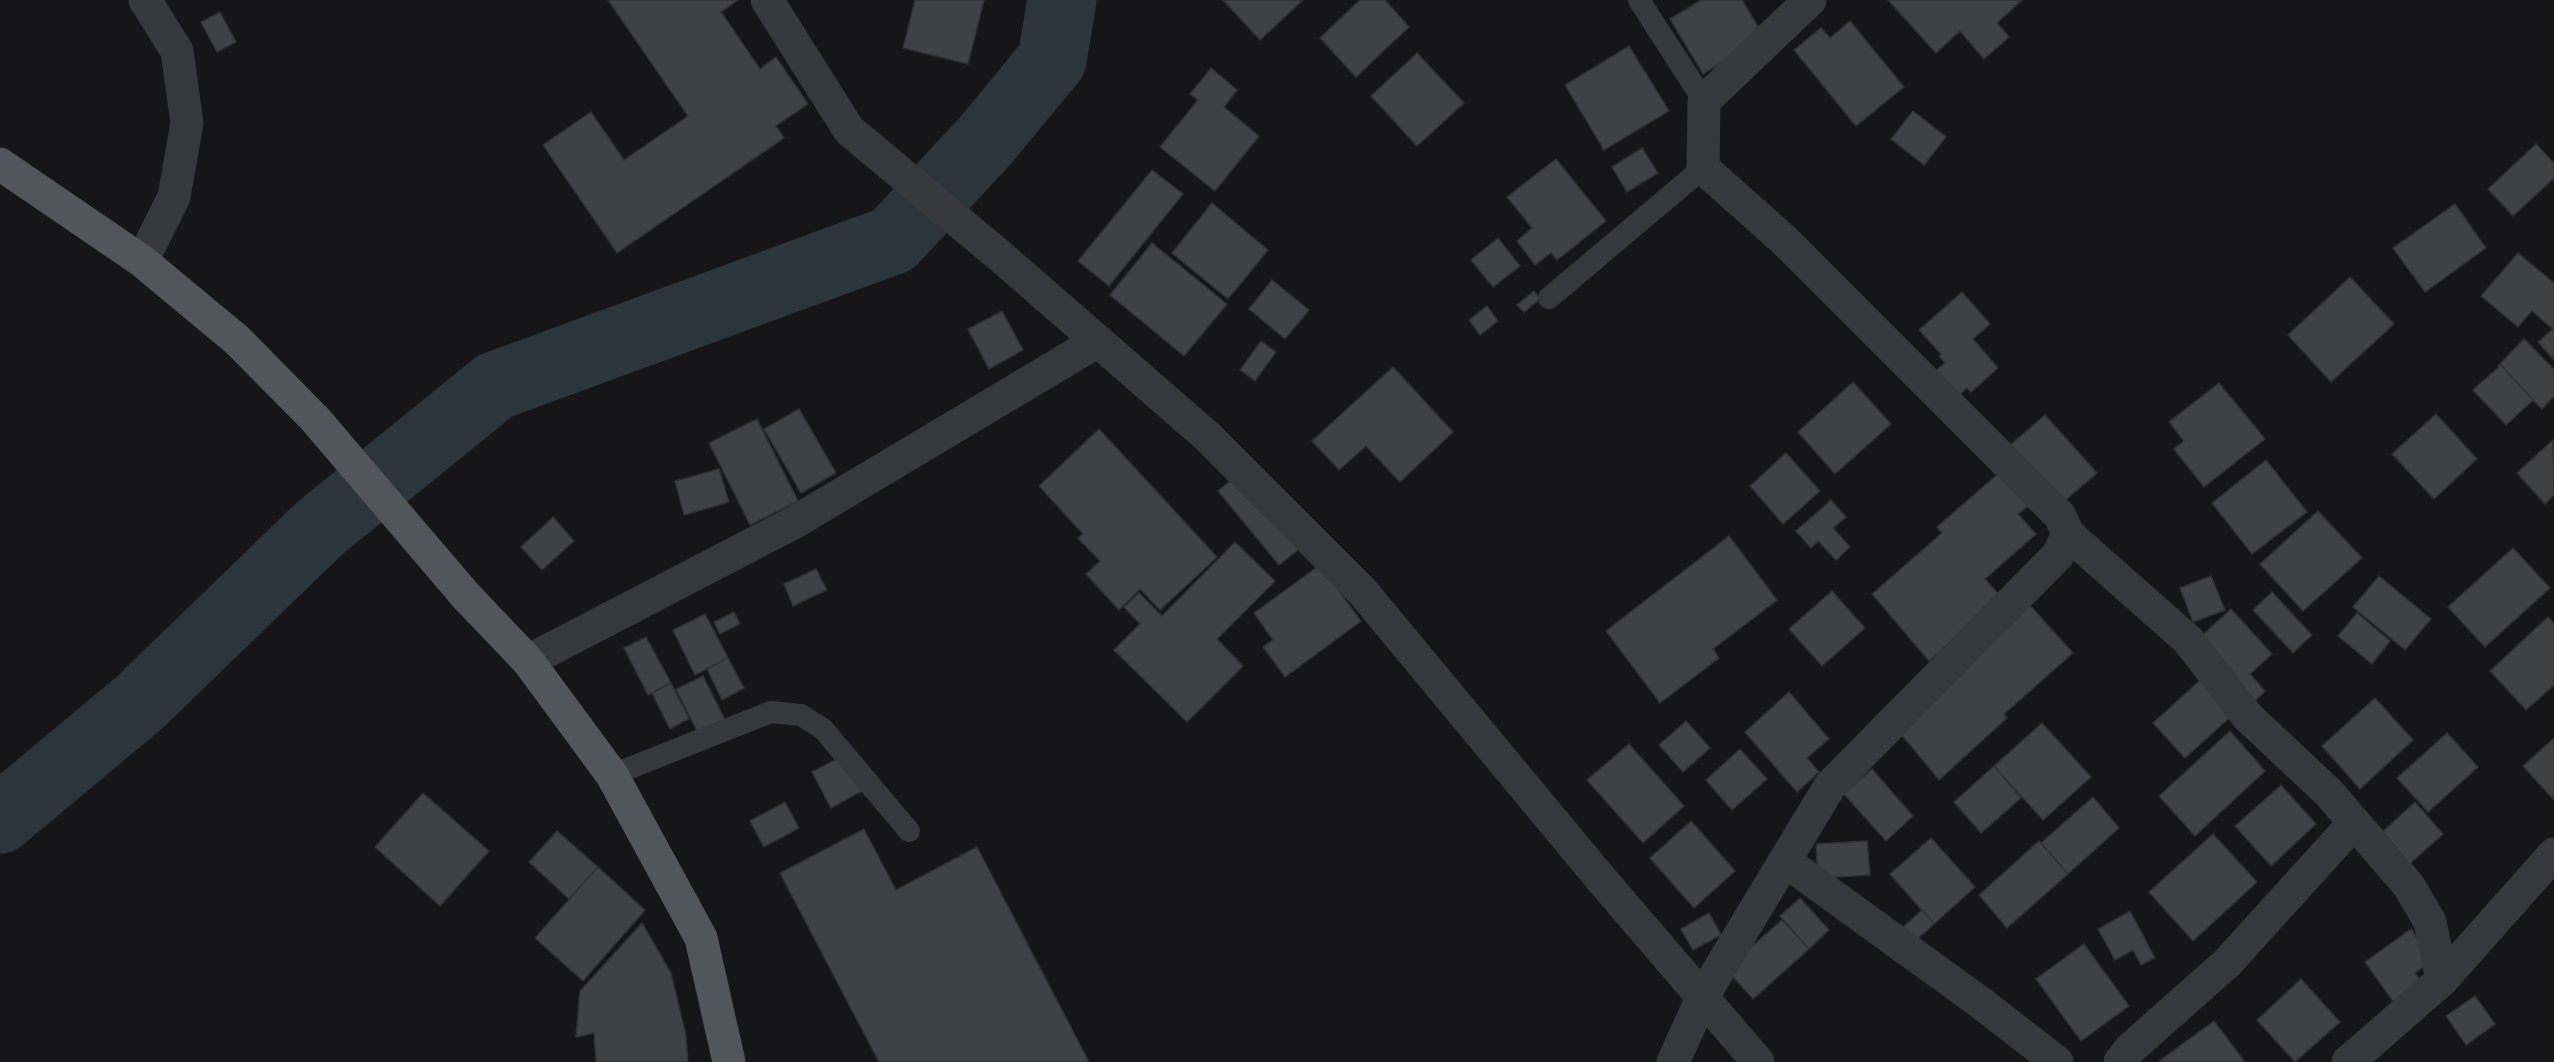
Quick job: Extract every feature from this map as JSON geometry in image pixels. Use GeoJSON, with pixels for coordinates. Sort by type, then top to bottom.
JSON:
{"type":"FeatureCollection","features":[{"type":"Feature","properties":{"kind":"main road"},"geometry":{"type":"LineString","coordinates":[[0,164],[142,261],[237,340],[315,419],[466,596],[528,661],[612,775],[701,938],[729,1062]]}},
{"type":"Feature","properties":{"kind":"street"},"geometry":{"type":"LineString","coordinates":[[142,261],[174,197],[187,123],[177,51],[145,0]]}},
{"type":"Feature","properties":{"kind":"street"},"geometry":{"type":"LineString","coordinates":[[767,0],[849,130],[1000,256],[1208,437],[1362,591],[1601,879],[1758,1062]]}},
{"type":"Feature","properties":{"kind":"street"},"geometry":{"type":"LineString","coordinates":[[1810,0],[1704,101],[1703,168],[1784,240],[2044,499],[2060,516],[2068,534],[2188,640],[2248,717],[2329,793],[2409,886],[2430,922],[2442,980]]}},
{"type":"Feature","properties":{"kind":"street"},"geometry":{"type":"LineString","coordinates":[[528,661],[795,522],[1098,341]]}},
{"type":"Feature","properties":{"kind":"street"},"geometry":{"type":"LineString","coordinates":[[1673,1062],[1703,996],[1830,786],[2058,555],[2068,534]]}},
{"type":"Feature","properties":{"kind":"street"},"geometry":{"type":"LineString","coordinates":[[2120,1062],[2130,1049],[2227,963],[2354,823]]}},
{"type":"Feature","properties":{"kind":"street"},"geometry":{"type":"LineString","coordinates":[[2348,1062],[2442,980],[2554,854]]}},
{"type":"Feature","properties":{"kind":"street"},"geometry":{"type":"LineString","coordinates":[[1785,861],[1981,1003],[2057,1062]]}},
{"type":"Feature","properties":{"kind":"lane"},"geometry":{"type":"LineString","coordinates":[[1639,0],[1704,101]]}},
{"type":"Feature","properties":{"kind":"lane"},"geometry":{"type":"LineString","coordinates":[[1549,298],[1703,168]]}},
{"type":"Feature","properties":{"kind":"lane"},"geometry":{"type":"LineString","coordinates":[[612,775],[771,711],[801,715],[824,729],[909,831]]}},
{"type":"Feature","properties":{"kind":"building"},"geometry":{"type":"Polygon","coordinates":[[[608,0],[738,0],[721,12],[760,69],[776,57],[808,104],[776,126],[784,138],[617,253],[543,145],[591,112],[624,160],[688,116],[608,0]]]}},
{"type":"Feature","properties":{"kind":"building"},"geometry":{"type":"Polygon","coordinates":[[[915,0],[984,0],[968,64],[903,48],[915,0]]]}},
{"type":"Feature","properties":{"kind":"building"},"geometry":{"type":"Polygon","coordinates":[[[1223,0],[1303,0],[1260,40],[1223,0]]]}},
{"type":"Feature","properties":{"kind":"building"},"geometry":{"type":"Polygon","coordinates":[[[1360,0],[1385,0],[1409,27],[1356,77],[1320,38],[1360,0]]]}},
{"type":"Feature","properties":{"kind":"building"},"geometry":{"type":"Polygon","coordinates":[[[1701,0],[1742,0],[1764,37],[1703,74],[1670,19],[1701,0]]]}},
{"type":"Feature","properties":{"kind":"building"},"geometry":{"type":"Polygon","coordinates":[[[1888,0],[2022,0],[1997,23],[2009,37],[1984,59],[1960,31],[1936,53],[1888,0]]]}},
{"type":"Feature","properties":{"kind":"building"},"geometry":{"type":"Polygon","coordinates":[[[220,12],[236,42],[217,52],[201,22],[220,12]]]}},
{"type":"Feature","properties":{"kind":"building"},"geometry":{"type":"Polygon","coordinates":[[[1850,21],[1904,87],[1856,126],[1794,50],[1821,28],[1830,38],[1850,21]]]}},
{"type":"Feature","properties":{"kind":"building"},"geometry":{"type":"Polygon","coordinates":[[[1629,46],[1669,111],[1604,150],[1565,85],[1629,46]]]}},
{"type":"Feature","properties":{"kind":"building"},"geometry":{"type":"Polygon","coordinates":[[[1417,53],[1464,103],[1417,146],[1371,96],[1417,53]]]}},
{"type":"Feature","properties":{"kind":"building"},"geometry":{"type":"Polygon","coordinates":[[[1211,68],[1237,90],[1224,107],[1259,136],[1215,191],[1160,147],[1198,100],[1190,94],[1211,68]]]}},
{"type":"Feature","properties":{"kind":"building"},"geometry":{"type":"Polygon","coordinates":[[[1913,111],[1946,137],[1924,165],[1891,139],[1913,111]]]}},
{"type":"Feature","properties":{"kind":"building"},"geometry":{"type":"Polygon","coordinates":[[[2536,144],[2554,163],[2554,178],[2513,216],[2488,189],[2536,144]]]}},
{"type":"Feature","properties":{"kind":"building"},"geometry":{"type":"Polygon","coordinates":[[[1642,148],[1658,173],[1627,192],[1612,167],[1642,148]]]}},
{"type":"Feature","properties":{"kind":"building"},"geometry":{"type":"Polygon","coordinates":[[[1556,159],[1606,221],[1557,260],[1551,253],[1535,265],[1517,241],[1532,228],[1507,197],[1556,159]]]}},
{"type":"Feature","properties":{"kind":"building"},"geometry":{"type":"Polygon","coordinates":[[[1152,170],[1183,194],[1109,286],[1078,261],[1152,170]]]}},
{"type":"Feature","properties":{"kind":"building"},"geometry":{"type":"Polygon","coordinates":[[[1212,203],[1268,250],[1228,299],[1172,253],[1212,203]]]}},
{"type":"Feature","properties":{"kind":"building"},"geometry":{"type":"Polygon","coordinates":[[[2455,204],[2486,248],[2425,292],[2393,248],[2455,204]]]}},
{"type":"Feature","properties":{"kind":"building"},"geometry":{"type":"Polygon","coordinates":[[[1498,238],[1520,266],[1493,287],[1471,260],[1498,238]]]}},
{"type":"Feature","properties":{"kind":"building"},"geometry":{"type":"Polygon","coordinates":[[[1152,243],[1227,304],[1184,356],[1110,295],[1152,243]]]}},
{"type":"Feature","properties":{"kind":"building"},"geometry":{"type":"Polygon","coordinates":[[[2518,253],[2554,283],[2554,330],[2532,311],[2518,327],[2481,296],[2518,253]]]}},
{"type":"Feature","properties":{"kind":"building"},"geometry":{"type":"Polygon","coordinates":[[[2350,277],[2394,324],[2331,382],[2288,335],[2350,277]]]}},
{"type":"Feature","properties":{"kind":"building"},"geometry":{"type":"Polygon","coordinates":[[[1272,280],[1309,310],[1285,339],[1249,309],[1272,280]]]}},
{"type":"Feature","properties":{"kind":"building"},"geometry":{"type":"Polygon","coordinates":[[[1534,291],[1540,299],[1524,312],[1517,305],[1534,291]]]}},
{"type":"Feature","properties":{"kind":"building"},"geometry":{"type":"Polygon","coordinates":[[[1962,292],[1990,324],[1973,339],[1998,368],[1971,392],[1967,388],[1956,398],[1933,373],[1945,363],[1939,356],[1941,354],[1919,330],[1962,292]]]}},
{"type":"Feature","properties":{"kind":"building"},"geometry":{"type":"Polygon","coordinates":[[[1487,306],[1498,321],[1480,335],[1469,320],[1487,306]]]}},
{"type":"Feature","properties":{"kind":"building"},"geometry":{"type":"Polygon","coordinates":[[[1002,311],[1023,350],[989,369],[968,329],[1002,311]]]}},
{"type":"Feature","properties":{"kind":"building"},"geometry":{"type":"Polygon","coordinates":[[[2554,328],[2554,360],[2538,342],[2554,328]]]}},
{"type":"Feature","properties":{"kind":"building"},"geometry":{"type":"Polygon","coordinates":[[[2524,339],[2554,369],[2554,396],[2542,409],[2498,366],[2524,339]]]}},
{"type":"Feature","properties":{"kind":"building"},"geometry":{"type":"Polygon","coordinates":[[[1261,341],[1276,352],[1255,381],[1240,370],[1261,341]]]}},
{"type":"Feature","properties":{"kind":"building"},"geometry":{"type":"Polygon","coordinates":[[[2501,365],[2533,400],[2506,425],[2473,390],[2501,365]]]}},
{"type":"Feature","properties":{"kind":"building"},"geometry":{"type":"Polygon","coordinates":[[[1393,367],[1453,432],[1400,482],[1366,446],[1339,470],[1312,441],[1393,367]]]}},
{"type":"Feature","properties":{"kind":"building"},"geometry":{"type":"Polygon","coordinates":[[[1853,382],[1891,424],[1835,474],[1798,432],[1853,382]]]}},
{"type":"Feature","properties":{"kind":"building"},"geometry":{"type":"Polygon","coordinates":[[[2219,383],[2265,439],[2204,487],[2174,449],[2184,441],[2169,422],[2219,383]]]}},
{"type":"Feature","properties":{"kind":"building"},"geometry":{"type":"Polygon","coordinates":[[[799,409],[836,473],[801,493],[764,429],[799,409]]]}},
{"type":"Feature","properties":{"kind":"building"},"geometry":{"type":"Polygon","coordinates":[[[2436,414],[2477,459],[2434,499],[2392,454],[2436,414]]]}},
{"type":"Feature","properties":{"kind":"building"},"geometry":{"type":"Polygon","coordinates":[[[2045,415],[2097,473],[2061,504],[2009,446],[2045,415]]]}},
{"type":"Feature","properties":{"kind":"building"},"geometry":{"type":"Polygon","coordinates":[[[757,419],[798,501],[750,525],[709,443],[757,419]]]}},
{"type":"Feature","properties":{"kind":"building"},"geometry":{"type":"Polygon","coordinates":[[[1099,429],[1217,557],[1160,610],[1140,589],[1119,610],[1086,574],[1100,561],[1078,538],[1083,534],[1039,486],[1099,429]]]}},
{"type":"Feature","properties":{"kind":"building"},"geometry":{"type":"Polygon","coordinates":[[[2553,440],[2554,495],[2545,504],[2517,473],[2553,440]]]}},
{"type":"Feature","properties":{"kind":"building"},"geometry":{"type":"Polygon","coordinates":[[[1786,453],[1820,491],[1783,524],[1750,486],[1786,453]]]}},
{"type":"Feature","properties":{"kind":"building"},"geometry":{"type":"Polygon","coordinates":[[[2266,460],[2307,512],[2252,554],[2212,503],[2266,460]]]}},
{"type":"Feature","properties":{"kind":"building"},"geometry":{"type":"Polygon","coordinates":[[[719,469],[729,502],[684,515],[675,481],[719,469]]]}},
{"type":"Feature","properties":{"kind":"building"},"geometry":{"type":"Polygon","coordinates":[[[1999,473],[2028,506],[2018,514],[2036,534],[1985,579],[2001,597],[1929,661],[1872,594],[1942,533],[1937,527],[1999,473]]]}},
{"type":"Feature","properties":{"kind":"building"},"geometry":{"type":"Polygon","coordinates":[[[1236,476],[1298,550],[1279,565],[1218,491],[1236,476]]]}},
{"type":"Feature","properties":{"kind":"building"},"geometry":{"type":"Polygon","coordinates":[[[1831,500],[1846,517],[1833,528],[1850,547],[1836,560],[1818,541],[1811,548],[1796,531],[1831,500]]]}},
{"type":"Feature","properties":{"kind":"building"},"geometry":{"type":"Polygon","coordinates":[[[2318,511],[2362,558],[2303,611],[2260,564],[2318,511]]]}},
{"type":"Feature","properties":{"kind":"building"},"geometry":{"type":"Polygon","coordinates":[[[553,517],[574,541],[542,570],[521,547],[553,517]]]}},
{"type":"Feature","properties":{"kind":"building"},"geometry":{"type":"Polygon","coordinates":[[[1729,536],[1777,600],[1713,649],[1719,658],[1660,703],[1606,631],[1729,536]]]}},
{"type":"Feature","properties":{"kind":"building"},"geometry":{"type":"Polygon","coordinates":[[[1235,542],[1275,581],[1217,639],[1243,666],[1187,722],[1114,650],[1140,624],[1124,607],[1139,593],[1162,616],[1235,542]]]}},
{"type":"Feature","properties":{"kind":"building"},"geometry":{"type":"Polygon","coordinates":[[[2513,548],[2550,588],[2485,647],[2448,607],[2513,548]]]}},
{"type":"Feature","properties":{"kind":"building"},"geometry":{"type":"Polygon","coordinates":[[[1320,565],[1361,621],[1285,677],[1263,647],[1273,640],[1254,613],[1320,565]]]}},
{"type":"Feature","properties":{"kind":"building"},"geometry":{"type":"Polygon","coordinates":[[[816,569],[827,590],[793,606],[784,584],[816,569]]]}},
{"type":"Feature","properties":{"kind":"building"},"geometry":{"type":"Polygon","coordinates":[[[2211,576],[2225,610],[2193,622],[2180,588],[2211,576]]]}},
{"type":"Feature","properties":{"kind":"building"},"geometry":{"type":"Polygon","coordinates":[[[2379,576],[2431,619],[2405,650],[2353,607],[2379,576]]]}},
{"type":"Feature","properties":{"kind":"building"},"geometry":{"type":"Polygon","coordinates":[[[1832,591],[1865,628],[1822,666],[1789,629],[1832,591]]]}},
{"type":"Feature","properties":{"kind":"building"},"geometry":{"type":"Polygon","coordinates":[[[2272,592],[2312,635],[2293,653],[2253,610],[2272,592]]]}},
{"type":"Feature","properties":{"kind":"building"},"geometry":{"type":"Polygon","coordinates":[[[2027,602],[2073,653],[2004,714],[2007,718],[1939,780],[1896,728],[2027,602]]]}},
{"type":"Feature","properties":{"kind":"building"},"geometry":{"type":"Polygon","coordinates":[[[2231,609],[2272,654],[2250,674],[2265,691],[2248,708],[2194,643],[2231,609]]]}},
{"type":"Feature","properties":{"kind":"building"},"geometry":{"type":"Polygon","coordinates":[[[734,612],[740,624],[720,634],[714,622],[734,612]]]}},
{"type":"Feature","properties":{"kind":"building"},"geometry":{"type":"Polygon","coordinates":[[[2357,613],[2390,641],[2372,664],[2338,636],[2357,613]]]}},
{"type":"Feature","properties":{"kind":"building"},"geometry":{"type":"Polygon","coordinates":[[[705,614],[728,658],[695,675],[673,630],[705,614]]]}},
{"type":"Feature","properties":{"kind":"building"},"geometry":{"type":"Polygon","coordinates":[[[2548,617],[2554,623],[2554,685],[2526,710],[2490,671],[2548,617]]]}},
{"type":"Feature","properties":{"kind":"building"},"geometry":{"type":"Polygon","coordinates":[[[646,637],[671,683],[648,695],[624,648],[646,637]]]}},
{"type":"Feature","properties":{"kind":"building"},"geometry":{"type":"Polygon","coordinates":[[[728,658],[744,688],[722,700],[707,669],[728,658]]]}},
{"type":"Feature","properties":{"kind":"building"},"geometry":{"type":"Polygon","coordinates":[[[2206,675],[2238,710],[2185,758],[2153,723],[2206,675]]]}},
{"type":"Feature","properties":{"kind":"building"},"geometry":{"type":"Polygon","coordinates":[[[703,676],[730,730],[703,743],[676,689],[703,676]]]}},
{"type":"Feature","properties":{"kind":"building"},"geometry":{"type":"Polygon","coordinates":[[[671,683],[689,719],[670,729],[652,693],[671,683]]]}},
{"type":"Feature","properties":{"kind":"building"},"geometry":{"type":"Polygon","coordinates":[[[1789,692],[1829,739],[1807,758],[1819,772],[1797,792],[1745,732],[1789,692]]]}},
{"type":"Feature","properties":{"kind":"building"},"geometry":{"type":"Polygon","coordinates":[[[2375,698],[2413,740],[2360,789],[2322,746],[2375,698]]]}},
{"type":"Feature","properties":{"kind":"building"},"geometry":{"type":"Polygon","coordinates":[[[1686,721],[1710,748],[1683,772],[1659,745],[1686,721]]]}},
{"type":"Feature","properties":{"kind":"building"},"geometry":{"type":"Polygon","coordinates":[[[2042,723],[2091,777],[2043,820],[1994,766],[2042,723]]]}},
{"type":"Feature","properties":{"kind":"building"},"geometry":{"type":"Polygon","coordinates":[[[2230,731],[2265,771],[2195,836],[2159,796],[2230,731]]]}},
{"type":"Feature","properties":{"kind":"building"},"geometry":{"type":"Polygon","coordinates":[[[2447,733],[2478,767],[2428,812],[2397,778],[2447,733]]]}},
{"type":"Feature","properties":{"kind":"building"},"geometry":{"type":"Polygon","coordinates":[[[2554,738],[2554,800],[2523,766],[2554,738]]]}},
{"type":"Feature","properties":{"kind":"building"},"geometry":{"type":"Polygon","coordinates":[[[1629,744],[1684,806],[1643,843],[1587,780],[1629,744]]]}},
{"type":"Feature","properties":{"kind":"building"},"geometry":{"type":"Polygon","coordinates":[[[1740,749],[1767,779],[1732,810],[1706,780],[1740,749]]]}},
{"type":"Feature","properties":{"kind":"building"},"geometry":{"type":"Polygon","coordinates":[[[848,753],[867,788],[831,808],[812,772],[848,753]]]}},
{"type":"Feature","properties":{"kind":"building"},"geometry":{"type":"Polygon","coordinates":[[[1994,766],[2021,798],[1981,833],[1954,802],[1994,766]]]}},
{"type":"Feature","properties":{"kind":"building"},"geometry":{"type":"Polygon","coordinates":[[[1872,769],[1913,816],[1886,841],[1844,794],[1872,769]]]}},
{"type":"Feature","properties":{"kind":"building"},"geometry":{"type":"Polygon","coordinates":[[[2281,785],[2316,824],[2271,866],[2235,826],[2281,785]]]}},
{"type":"Feature","properties":{"kind":"building"},"geometry":{"type":"Polygon","coordinates":[[[423,793],[489,851],[440,906],[375,847],[423,793]]]}},
{"type":"Feature","properties":{"kind":"building"},"geometry":{"type":"Polygon","coordinates":[[[2093,797],[2119,828],[2068,874],[2041,843],[2093,797]]]}},
{"type":"Feature","properties":{"kind":"building"},"geometry":{"type":"Polygon","coordinates":[[[785,802],[799,828],[764,847],[750,821],[785,802]]]}},
{"type":"Feature","properties":{"kind":"building"},"geometry":{"type":"Polygon","coordinates":[[[2415,802],[2443,834],[2404,869],[2376,838],[2415,802]]]}},
{"type":"Feature","properties":{"kind":"building"},"geometry":{"type":"Polygon","coordinates":[[[1691,821],[1735,871],[1694,908],[1650,858],[1691,821]]]}},
{"type":"Feature","properties":{"kind":"building"},"geometry":{"type":"Polygon","coordinates":[[[864,829],[896,890],[977,847],[1089,1062],[879,1062],[780,873],[864,829]]]}},
{"type":"Feature","properties":{"kind":"building"},"geometry":{"type":"Polygon","coordinates":[[[557,831],[598,867],[569,899],[529,862],[557,831]]]}},
{"type":"Feature","properties":{"kind":"building"},"geometry":{"type":"Polygon","coordinates":[[[2213,834],[2257,882],[2193,941],[2149,892],[2213,834]]]}},
{"type":"Feature","properties":{"kind":"building"},"geometry":{"type":"Polygon","coordinates":[[[1931,838],[1975,887],[1934,924],[1890,874],[1931,838]]]}},
{"type":"Feature","properties":{"kind":"building"},"geometry":{"type":"Polygon","coordinates":[[[1867,841],[1870,875],[1818,878],[1816,844],[1867,841]]]}},
{"type":"Feature","properties":{"kind":"building"},"geometry":{"type":"Polygon","coordinates":[[[2039,841],[2068,874],[2007,928],[1979,895],[2039,841]]]}},
{"type":"Feature","properties":{"kind":"building"},"geometry":{"type":"Polygon","coordinates":[[[598,867],[645,910],[583,981],[535,938],[598,867]]]}},
{"type":"Feature","properties":{"kind":"building"},"geometry":{"type":"Polygon","coordinates":[[[1800,898],[1829,930],[1809,949],[1780,916],[1800,898]]]}},
{"type":"Feature","properties":{"kind":"building"},"geometry":{"type":"Polygon","coordinates":[[[1922,910],[1934,924],[1912,944],[1900,930],[1922,910]]]}},
{"type":"Feature","properties":{"kind":"building"},"geometry":{"type":"Polygon","coordinates":[[[2130,911],[2155,958],[2141,965],[2133,950],[2115,960],[2098,929],[2130,911]]]}},
{"type":"Feature","properties":{"kind":"building"},"geometry":{"type":"Polygon","coordinates":[[[1709,913],[1721,935],[1693,950],[1681,929],[1709,913]]]}},
{"type":"Feature","properties":{"kind":"building"},"geometry":{"type":"Polygon","coordinates":[[[1782,920],[1809,949],[1753,999],[1726,969],[1782,920]]]}},
{"type":"Feature","properties":{"kind":"building"},"geometry":{"type":"Polygon","coordinates":[[[642,923],[671,973],[686,1035],[688,1062],[596,1062],[594,1033],[576,1037],[580,991],[642,923]]]}},
{"type":"Feature","properties":{"kind":"building"},"geometry":{"type":"Polygon","coordinates":[[[2411,929],[2433,960],[2415,973],[2425,986],[2397,1007],[2365,962],[2411,929]]]}},
{"type":"Feature","properties":{"kind":"building"},"geometry":{"type":"Polygon","coordinates":[[[2084,944],[2129,1006],[2081,1041],[2036,979],[2084,944]]]}},
{"type":"Feature","properties":{"kind":"building"},"geometry":{"type":"Polygon","coordinates":[[[2301,979],[2340,1022],[2295,1062],[2257,1020],[2301,979]]]}},
{"type":"Feature","properties":{"kind":"building"},"geometry":{"type":"Polygon","coordinates":[[[2475,996],[2495,1024],[2466,1045],[2446,1016],[2475,996]]]}},
{"type":"Feature","properties":{"kind":"building"},"geometry":{"type":"Polygon","coordinates":[[[2214,1021],[2245,1062],[2158,1062],[2214,1021]]]}},
{"type":"Feature","properties":{"kind":"waterway"},"geometry":{"type":"LineString","coordinates":[[0,819],[139,703],[320,528],[495,386],[893,240],[986,140],[1052,60],[1062,0]]}}]}
